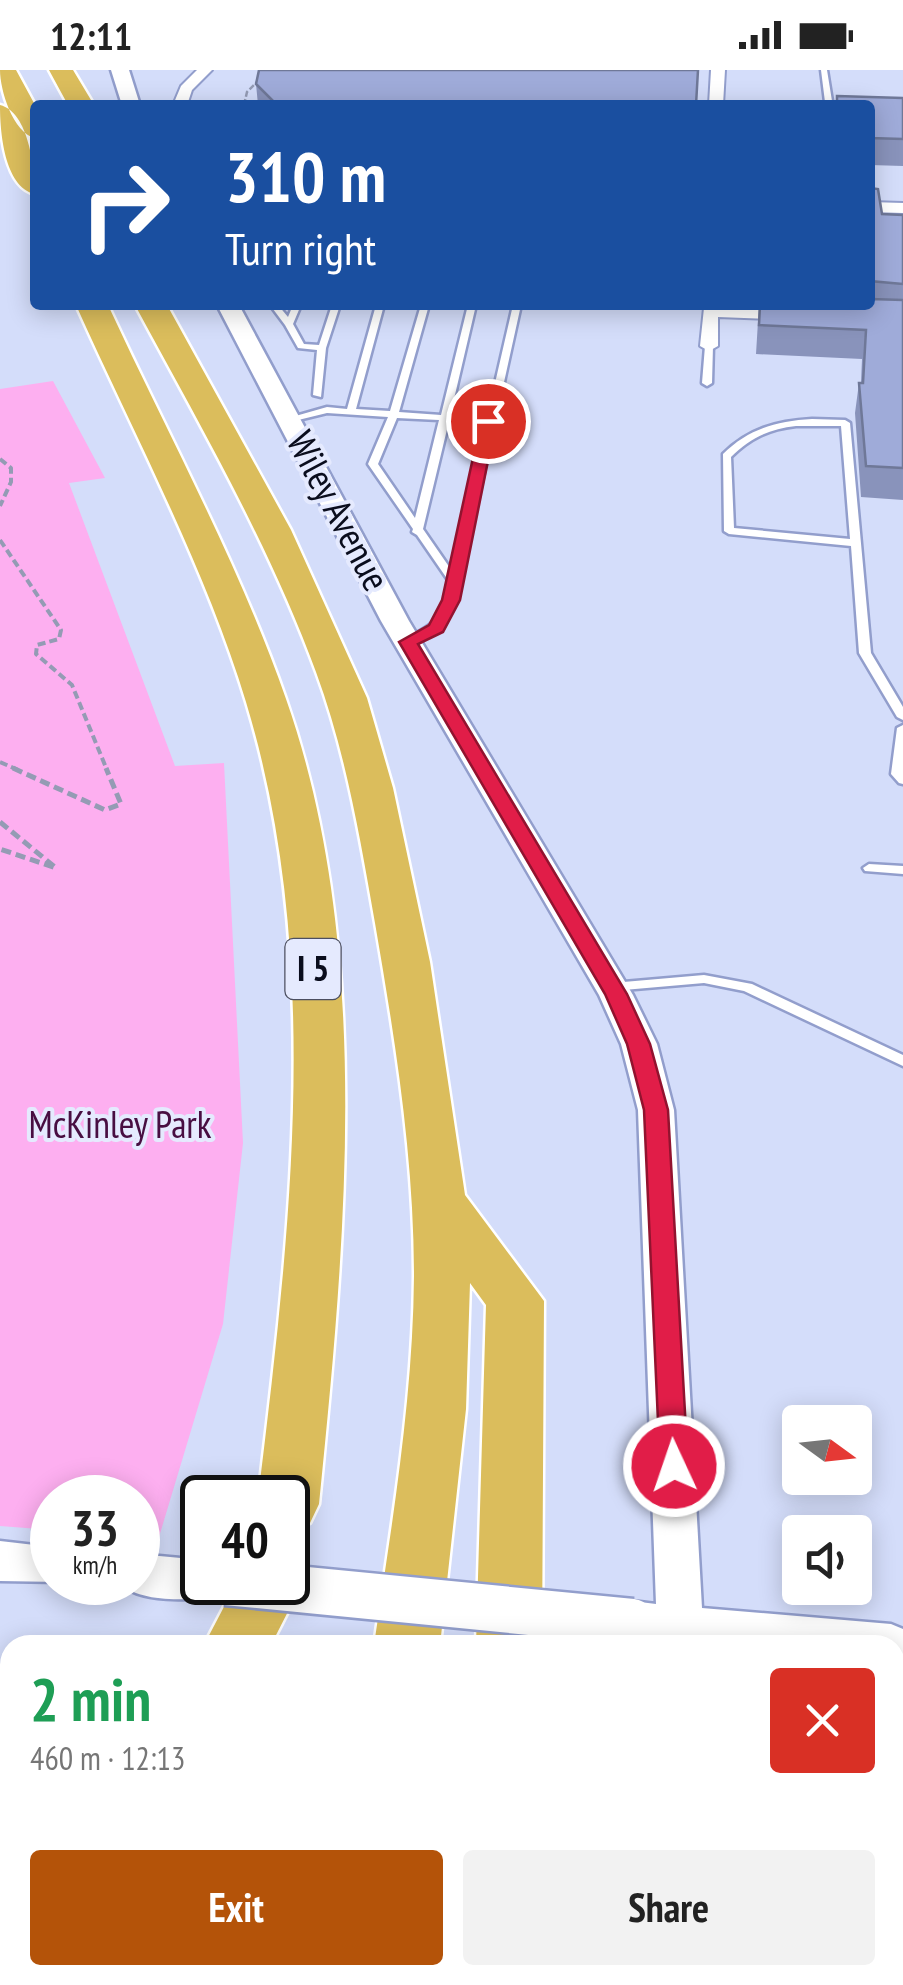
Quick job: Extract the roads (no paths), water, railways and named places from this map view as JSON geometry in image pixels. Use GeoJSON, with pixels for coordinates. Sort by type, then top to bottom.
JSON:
{"type":"FeatureCollection","features":[{"type":"Feature","properties":{"kind":"highway"},"geometry":{"type":"LineString","coordinates":[[4,70],[30,120]]}},
{"type":"Feature","properties":{"kind":"highway"},"geometry":{"type":"LineString","coordinates":[[32,70],[46,100]]}},
{"type":"Feature","properties":{"kind":"highway"},"geometry":{"type":"LineString","coordinates":[[61,70],[78,100]]}},
{"type":"Feature","properties":{"kind":"highway"},"geometry":{"type":"LineString","coordinates":[[0,113],[30,176]]}},
{"type":"Feature","properties":{"kind":"highway"},"geometry":{"type":"LineString","coordinates":[[0,155],[30,210]]}},
{"type":"Feature","properties":{"kind":"highway","name":"I 5"},"geometry":{"type":"LineString","coordinates":[[85,310],[166,457]]}},
{"type":"Feature","properties":{"kind":"highway","name":"I 5"},"geometry":{"type":"LineString","coordinates":[[94,310],[166,457],[266,700],[296,810],[310,918],[321,1110],[307,1334],[291,1475]]}},
{"type":"Feature","properties":{"kind":"highway"},"geometry":{"type":"LineString","coordinates":[[154,310],[295,580],[336,669],[369,771],[420,1036],[438,1199],[442,1327],[431,1466],[408,1635]]}},
{"type":"Feature","properties":{"kind":"highway"},"geometry":{"type":"LineString","coordinates":[[438,1199],[515,1301],[509,1635]]}},
{"type":"Feature","properties":{"kind":"highway"},"geometry":{"type":"LineString","coordinates":[[243,1635],[260,1605]]}},
{"type":"Feature","properties":{"kind":"highway"},"geometry":{"type":"LineString","coordinates":[[268,1635],[271,1605]]}},
{"type":"Feature","properties":{"kind":"street"},"geometry":{"type":"LineString","coordinates":[[120,70],[129,100]]}},
{"type":"Feature","properties":{"kind":"street"},"geometry":{"type":"LineString","coordinates":[[182,100],[186,89],[205,70]]}},
{"type":"Feature","properties":{"kind":"street"},"geometry":{"type":"LineString","coordinates":[[716,100],[718,70]]}},
{"type":"Feature","properties":{"kind":"street"},"geometry":{"type":"LineString","coordinates":[[875,207],[903,208]]}},
{"type":"Feature","properties":{"kind":"street","name":"Wiley Avenue"},"geometry":{"type":"LineString","coordinates":[[231,310],[408,642],[612,988],[639,1044],[656,1110],[682,1634]]}},
{"type":"Feature","properties":{"kind":"street"},"geometry":{"type":"LineString","coordinates":[[709,346],[710,312],[806,316]]}},
{"type":"Feature","properties":{"kind":"street"},"geometry":{"type":"LineString","coordinates":[[0,1561],[30,1564]]}},
{"type":"Feature","properties":{"kind":"street"},"geometry":{"type":"LineString","coordinates":[[310,1590],[632,1622],[682,1634]]}},
{"type":"Feature","properties":{"kind":"lane"},"geometry":{"type":"LineString","coordinates":[[824,70],[828,100]]}},
{"type":"Feature","properties":{"kind":"lane"},"geometry":{"type":"LineString","coordinates":[[278,310],[302,346],[322,348]]}},
{"type":"Feature","properties":{"kind":"lane"},"geometry":{"type":"LineString","coordinates":[[289,324],[295,310]]}},
{"type":"Feature","properties":{"kind":"lane"},"geometry":{"type":"LineString","coordinates":[[318,395],[322,348],[334,310]]}},
{"type":"Feature","properties":{"kind":"lane"},"geometry":{"type":"LineString","coordinates":[[350,412],[379,310]]}},
{"type":"Feature","properties":{"kind":"lane"},"geometry":{"type":"LineString","coordinates":[[424,310],[393,416],[373,464],[416,532],[455,583]]}},
{"type":"Feature","properties":{"kind":"lane"},"geometry":{"type":"LineString","coordinates":[[416,532],[448,418],[471,310]]}},
{"type":"Feature","properties":{"kind":"lane"},"geometry":{"type":"LineString","coordinates":[[408,642],[437,628],[455,583],[516,310]]}},
{"type":"Feature","properties":{"kind":"lane"},"geometry":{"type":"LineString","coordinates":[[707,383],[709,346]]}},
{"type":"Feature","properties":{"kind":"lane"},"geometry":{"type":"LineString","coordinates":[[290,418],[326,410],[488,421]]}},
{"type":"Feature","properties":{"kind":"lane"},"geometry":{"type":"LineString","coordinates":[[856,543],[729,531],[722,468],[726,456],[738,442],[779,422],[845,423],[867,662],[903,716]]}},
{"type":"Feature","properties":{"kind":"lane"},"geometry":{"type":"LineString","coordinates":[[903,728],[897,774],[903,780]]}},
{"type":"Feature","properties":{"kind":"lane"},"geometry":{"type":"LineString","coordinates":[[869,868],[903,870]]}},
{"type":"Feature","properties":{"kind":"lane"},"geometry":{"type":"LineString","coordinates":[[612,988],[704,980],[747,987],[903,1061]]}},
{"type":"Feature","properties":{"kind":"park label","name":"McKinley Park"},"geometry":{"type":"Point","coordinates":[120,1125]}}]}
